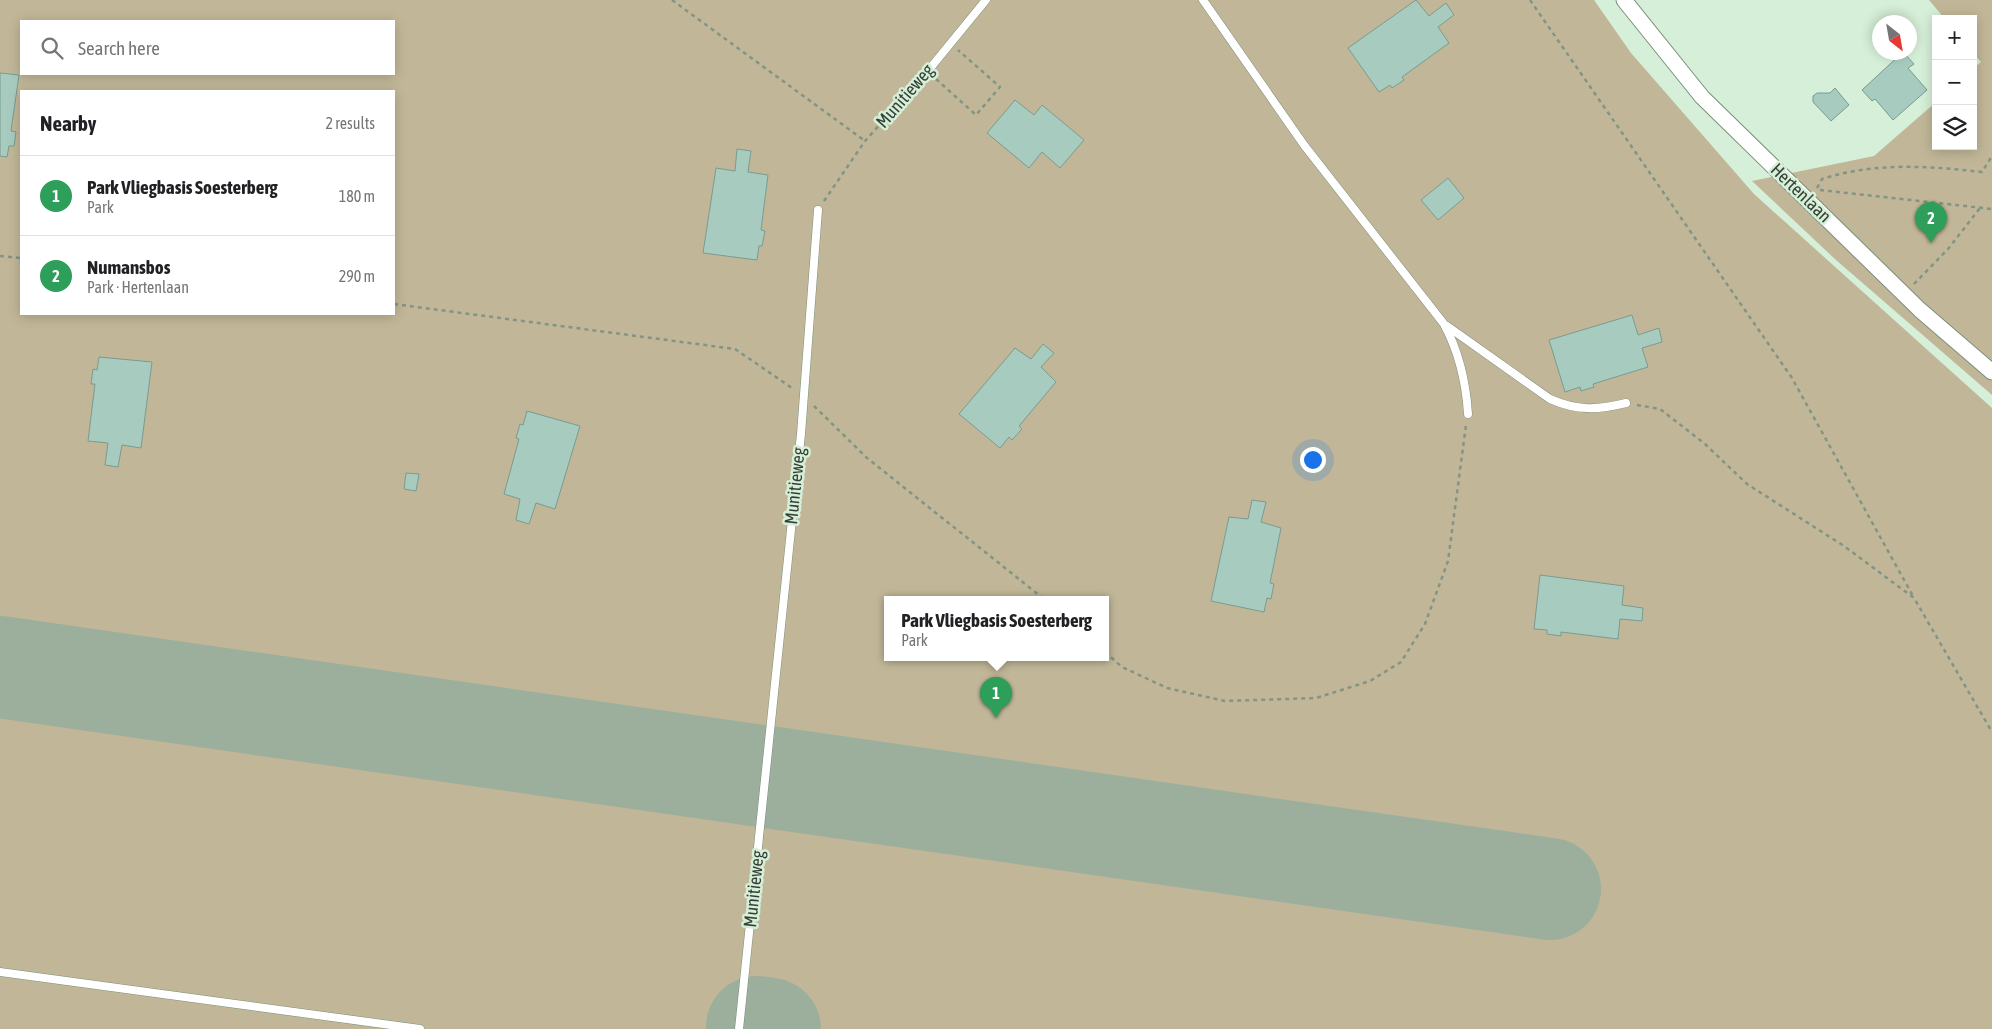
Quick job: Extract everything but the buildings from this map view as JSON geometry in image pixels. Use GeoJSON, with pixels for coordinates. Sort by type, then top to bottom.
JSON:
{"type":"FeatureCollection","features":[{"type":"Feature","properties":{"kind":"street","name":"Hertenlaan"},"geometry":{"type":"LineString","coordinates":[[1624,0],[1702,97],[1907,297],[1992,372]]}},
{"type":"Feature","properties":{"kind":"lane","name":"Munitieweg"},"geometry":{"type":"LineString","coordinates":[[918,83],[986,0]]}},
{"type":"Feature","properties":{"kind":"lane"},"geometry":{"type":"LineString","coordinates":[[1203,0],[1304,145],[1444,324],[1454,342],[1462,372],[1468,414]]}},
{"type":"Feature","properties":{"kind":"lane","name":"Munitieweg"},"geometry":{"type":"LineString","coordinates":[[740,1029],[804,396],[818,210]]}},
{"type":"Feature","properties":{"kind":"lane"},"geometry":{"type":"LineString","coordinates":[[1444,324],[1550,398],[1563,405],[1578,409],[1605,409],[1626,403]]}},
{"type":"Feature","properties":{"kind":"lane"},"geometry":{"type":"LineString","coordinates":[[0,972],[420,1029]]}},
{"type":"Feature","properties":{"kind":"path"},"geometry":{"type":"LineString","coordinates":[[672,0],[865,141]]}},
{"type":"Feature","properties":{"kind":"path"},"geometry":{"type":"LineString","coordinates":[[1530,0],[1792,378],[1914,598],[1992,732]]}},
{"type":"Feature","properties":{"kind":"path"},"geometry":{"type":"LineString","coordinates":[[928,71],[976,115],[1000,87],[950,43]]}},
{"type":"Feature","properties":{"kind":"path","name":"Munitieweg"},"geometry":{"type":"LineString","coordinates":[[818,210],[865,141],[918,83]]}},
{"type":"Feature","properties":{"kind":"path"},"geometry":{"type":"LineString","coordinates":[[1816,190],[1822,180],[1844,172],[1879,168],[1912,166],[1982,172],[1992,156]]}},
{"type":"Feature","properties":{"kind":"path"},"geometry":{"type":"LineString","coordinates":[[1794,187],[1992,209]]}},
{"type":"Feature","properties":{"kind":"path"},"geometry":{"type":"LineString","coordinates":[[1907,297],[1913,286],[1948,249],[1980,208]]}},
{"type":"Feature","properties":{"kind":"path"},"geometry":{"type":"LineString","coordinates":[[0,256],[20,258]]}},
{"type":"Feature","properties":{"kind":"path"},"geometry":{"type":"LineString","coordinates":[[395,304],[735,349],[804,396],[867,458],[1040,596]]}},
{"type":"Feature","properties":{"kind":"path"},"geometry":{"type":"LineString","coordinates":[[1626,403],[1660,409],[1705,444],[1747,484],[1844,546],[1914,598]]}},
{"type":"Feature","properties":{"kind":"path"},"geometry":{"type":"LineString","coordinates":[[1109,656],[1122,667],[1167,688],[1225,701],[1316,698],[1370,681],[1401,662],[1425,624],[1448,562],[1468,414]]}},
{"type":"Feature","properties":{"kind":"shaded area"},"geometry":{"type":"Polygon","coordinates":[[[0,0],[1594,0],[1631,53],[1754,194],[1992,408],[1992,1029],[0,1029],[0,0]]]}},
{"type":"Feature","properties":{"kind":"shaded area"},"geometry":{"type":"Polygon","coordinates":[[[1929,0],[1992,0],[1992,395],[1836,260],[1752,181],[1874,156],[1932,105],[1932,150],[1977,150],[1977,66],[1981,62],[1977,58],[1977,15],[1942,15],[1929,0]]]}},
{"type":"Feature","properties":{"kind":"runway"},"geometry":{"type":"LineString","coordinates":[[0,667],[1550,889]]}},
{"type":"Feature","properties":{"kind":"runway"},"geometry":{"type":"LineString","coordinates":[[757,1027],[770,1029]]}},
{"type":"Feature","properties":{"kind":"place","name":"Numansbos"},"geometry":{"type":"Point","coordinates":[1931,243]}},
{"type":"Feature","properties":{"kind":"place","name":"Park Vliegbasis Soesterberg"},"geometry":{"type":"Point","coordinates":[996,718]}}]}
